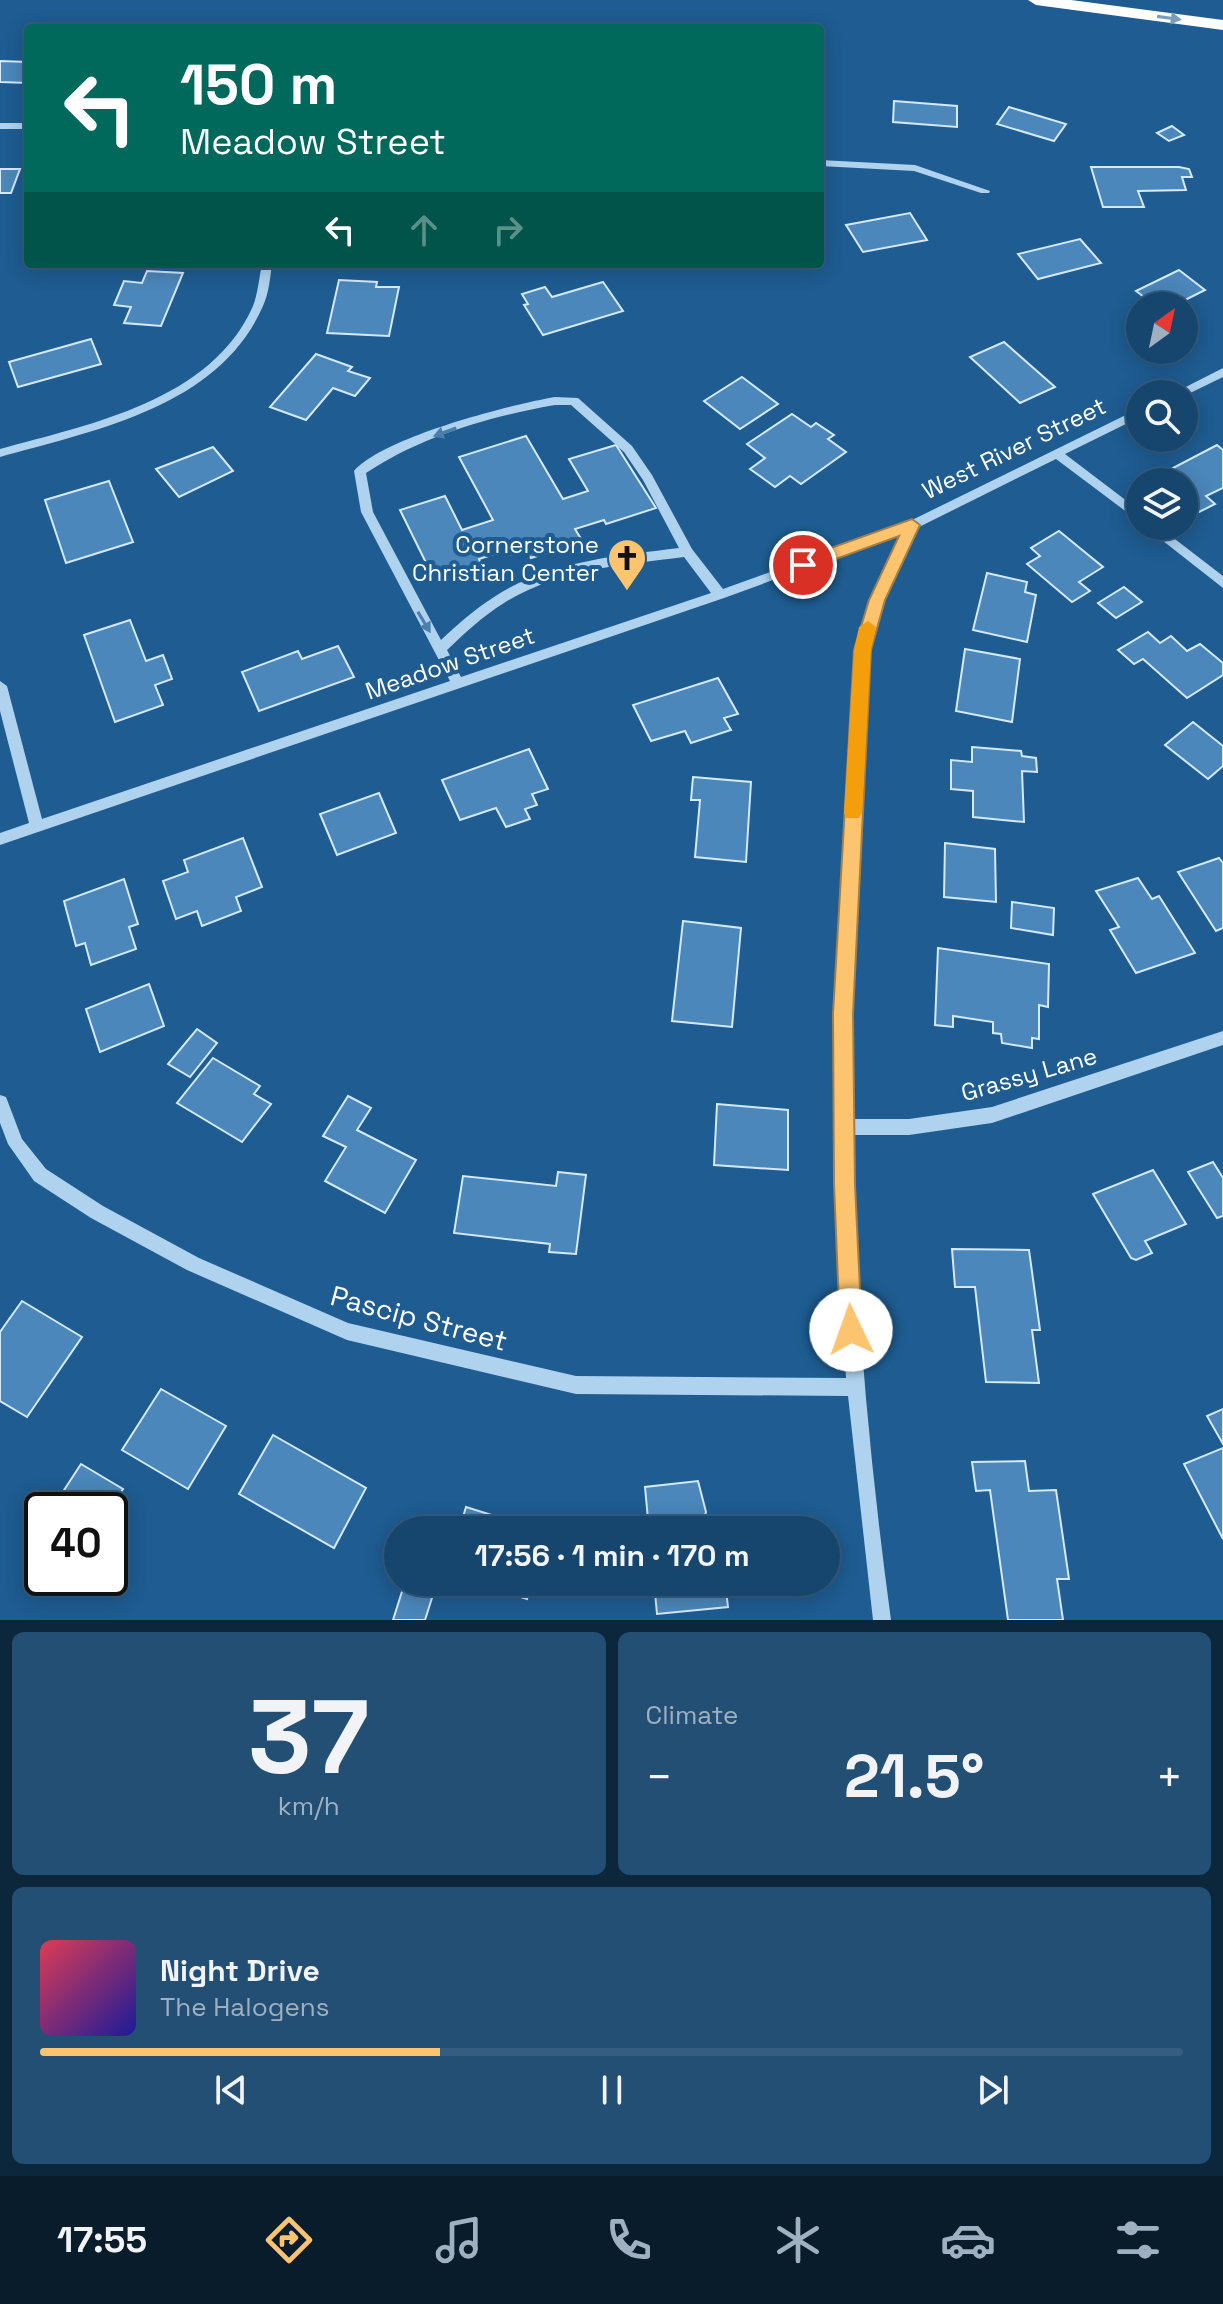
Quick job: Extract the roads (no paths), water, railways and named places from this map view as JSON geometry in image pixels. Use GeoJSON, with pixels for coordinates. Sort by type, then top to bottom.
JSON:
{"type":"FeatureCollection","features":[{"type":"Feature","properties":{"kind":"highway"},"geometry":{"type":"LineString","coordinates":[[1036,0],[1223,25]]}},
{"type":"Feature","properties":{"kind":"street"},"geometry":{"type":"LineString","coordinates":[[0,126],[24,126]]}},
{"type":"Feature","properties":{"kind":"street"},"geometry":{"type":"LineString","coordinates":[[824,163],[915,168],[985,191]]}},
{"type":"Feature","properties":{"kind":"street"},"geometry":{"type":"LineString","coordinates":[[0,453],[119,418],[173,394],[199,378],[242,334],[258,306],[266,268]]}},
{"type":"Feature","properties":{"kind":"street"},"geometry":{"type":"LineString","coordinates":[[1198,384],[1223,372]]}},
{"type":"Feature","properties":{"kind":"street"},"geometry":{"type":"LineString","coordinates":[[458,684],[367,512],[360,471],[371,461],[519,407],[562,399],[574,401],[628,449],[648,478],[687,552],[720,595]]}},
{"type":"Feature","properties":{"kind":"street","name":"West River Street"},"geometry":{"type":"LineString","coordinates":[[882,1620],[854,1387],[843,1127],[844,999],[863,650],[877,600],[912,525],[1126,419]]}},
{"type":"Feature","properties":{"kind":"street"},"geometry":{"type":"LineString","coordinates":[[1056,453],[1126,507]]}},
{"type":"Feature","properties":{"kind":"street","name":"Meadow Street"},"geometry":{"type":"LineString","coordinates":[[0,839],[720,595],[912,525]]}},
{"type":"Feature","properties":{"kind":"street"},"geometry":{"type":"LineString","coordinates":[[1168,540],[1223,583]]}},
{"type":"Feature","properties":{"kind":"street"},"geometry":{"type":"LineString","coordinates":[[441,648],[487,605],[533,580],[589,565],[687,552]]}},
{"type":"Feature","properties":{"kind":"street"},"geometry":{"type":"LineString","coordinates":[[0,686],[37,826]]}},
{"type":"Feature","properties":{"kind":"street","name":"Grassy Lane"},"geometry":{"type":"LineString","coordinates":[[843,1127],[909,1127],[992,1115],[1223,1038]]}},
{"type":"Feature","properties":{"kind":"street","name":"Pascip Street"},"geometry":{"type":"LineString","coordinates":[[0,1102],[16,1144],[40,1175],[97,1212],[193,1264],[347,1331],[576,1385],[854,1387]]}},
{"type":"Feature","properties":{"kind":"place","name":"Cornerstone Christian Center"},"geometry":{"type":"Point","coordinates":[627,592]}}]}
